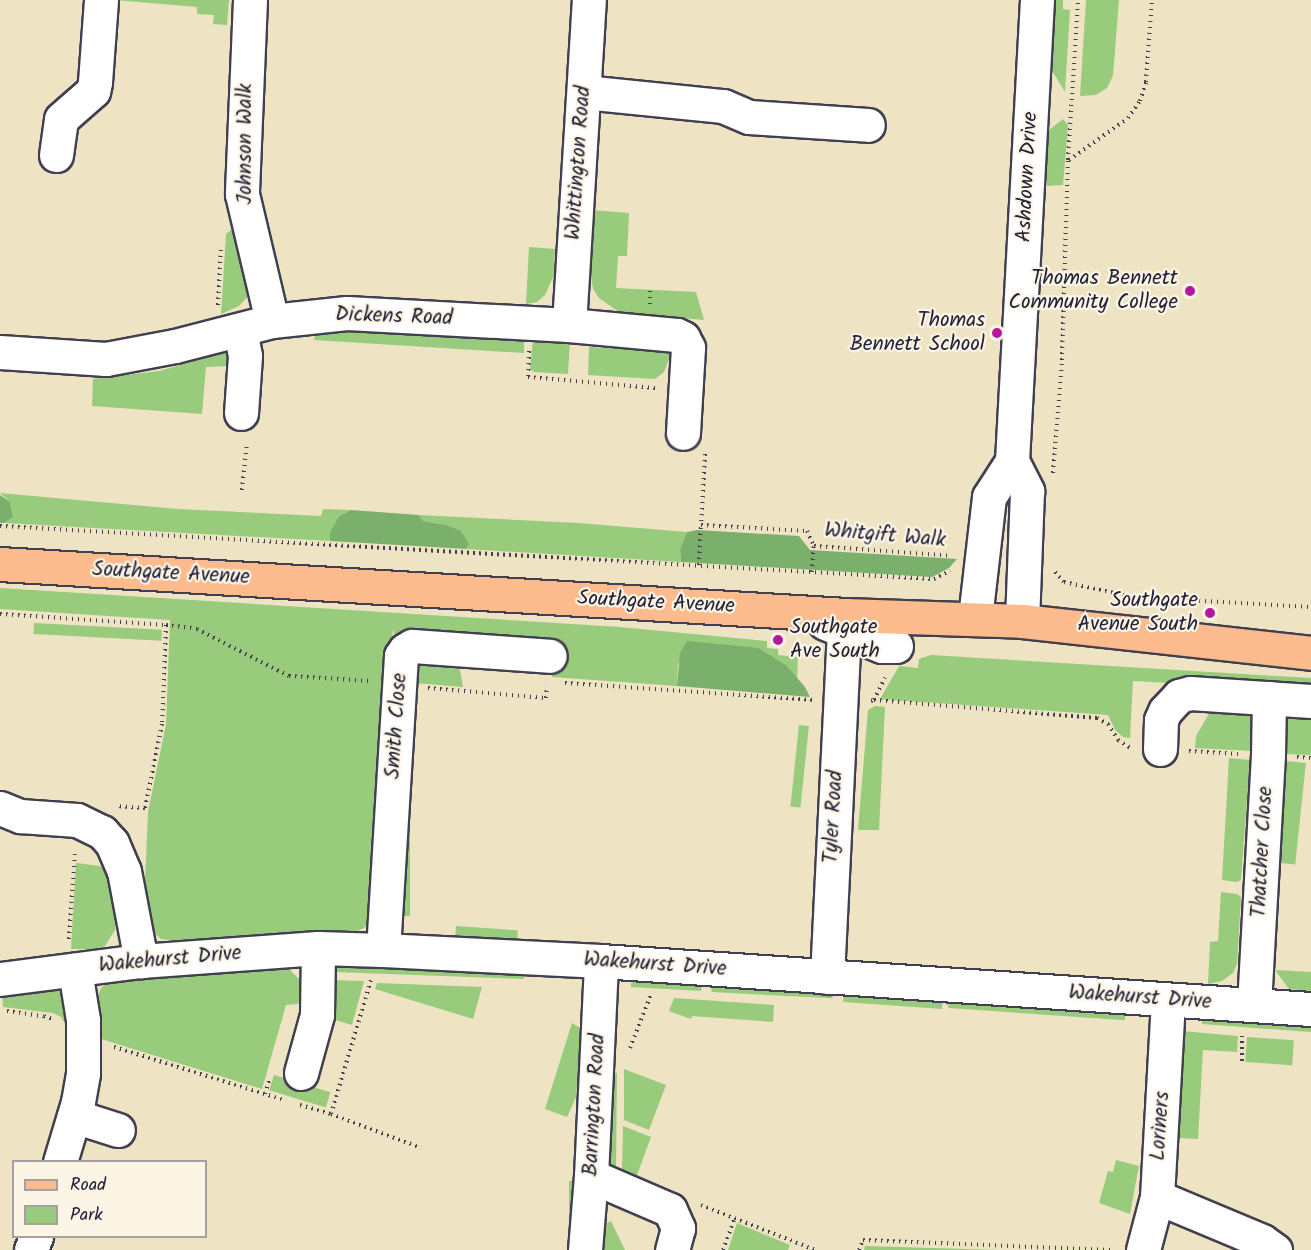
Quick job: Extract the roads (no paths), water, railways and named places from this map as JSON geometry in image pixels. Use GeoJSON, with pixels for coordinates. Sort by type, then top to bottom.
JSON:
{"type":"FeatureCollection","features":[{"type":"Feature","properties":{"kind":"main road","name":"Southgate Avenue"},"geometry":{"type":"LineString","coordinates":[[0,564],[793,611],[843,634],[975,618],[1022,621],[1311,653]]}},
{"type":"Feature","properties":{"kind":"street"},"geometry":{"type":"LineString","coordinates":[[56,155],[61,119],[93,91],[101,0]]}},
{"type":"Feature","properties":{"kind":"street","name":"Johnson Walk"},"geometry":{"type":"LineString","coordinates":[[250,0],[242,194],[272,321]]}},
{"type":"Feature","properties":{"kind":"street","name":"Whittington Road"},"geometry":{"type":"LineString","coordinates":[[569,325],[589,0]]}},
{"type":"Feature","properties":{"kind":"street","name":"Ashdown Drive"},"geometry":{"type":"LineString","coordinates":[[975,618],[972,552],[989,497],[1012,461],[1037,0]]}},
{"type":"Feature","properties":{"kind":"street"},"geometry":{"type":"LineString","coordinates":[[584,92],[723,106],[749,117],[868,125]]}},
{"type":"Feature","properties":{"kind":"street","name":"Dickens Road"},"geometry":{"type":"LineString","coordinates":[[0,352],[105,359],[228,333],[272,321],[346,313],[569,325],[670,334],[683,338],[688,348],[683,433]]}},
{"type":"Feature","properties":{"kind":"street"},"geometry":{"type":"LineString","coordinates":[[228,333],[245,356],[241,413]]}},
{"type":"Feature","properties":{"kind":"street","name":"Ashdown Drive"},"geometry":{"type":"LineString","coordinates":[[1012,461],[1027,491],[1022,621]]}},
{"type":"Feature","properties":{"kind":"street"},"geometry":{"type":"LineString","coordinates":[[843,634],[882,646],[896,646]]}},
{"type":"Feature","properties":{"kind":"street","name":"Tyler Road"},"geometry":{"type":"LineString","coordinates":[[826,977],[843,634]]}},
{"type":"Feature","properties":{"kind":"street","name":"Smith Close"},"geometry":{"type":"LineString","coordinates":[[377,963],[401,656],[412,646],[550,656]]}},
{"type":"Feature","properties":{"kind":"street"},"geometry":{"type":"LineString","coordinates":[[1160,749],[1161,720],[1165,711],[1179,696],[1190,693],[1311,701]]}},
{"type":"Feature","properties":{"kind":"street","name":"Thatcher Close"},"geometry":{"type":"LineString","coordinates":[[1248,1018],[1268,755],[1269,698]]}},
{"type":"Feature","properties":{"kind":"street"},"geometry":{"type":"LineString","coordinates":[[0,808],[20,816],[77,820],[102,832],[112,843],[124,871],[141,961]]}},
{"type":"Feature","properties":{"kind":"street"},"geometry":{"type":"LineString","coordinates":[[295,1093],[317,1015],[318,948]]}},
{"type":"Feature","properties":{"kind":"street","name":"Wakehurst Drive"},"geometry":{"type":"LineString","coordinates":[[0,979],[72,956],[141,961],[318,948],[377,963],[601,961],[1168,1001],[1248,1018],[1311,1009]]}},
{"type":"Feature","properties":{"kind":"street"},"geometry":{"type":"LineString","coordinates":[[60,1160],[74,1116],[83,1073],[84,1038],[72,956]]}},
{"type":"Feature","properties":{"kind":"street","name":"Barrington Road"},"geometry":{"type":"LineString","coordinates":[[585,1250],[591,1176],[601,961]]}},
{"type":"Feature","properties":{"kind":"street","name":"Loriners"},"geometry":{"type":"LineString","coordinates":[[1143,1250],[1157,1197],[1168,1001]]}},
{"type":"Feature","properties":{"kind":"street"},"geometry":{"type":"LineString","coordinates":[[74,1116],[118,1130]]}},
{"type":"Feature","properties":{"kind":"street"},"geometry":{"type":"LineString","coordinates":[[591,1176],[669,1210],[678,1228],[672,1250]]}},
{"type":"Feature","properties":{"kind":"street"},"geometry":{"type":"LineString","coordinates":[[1157,1197],[1262,1241],[1275,1250]]}},
{"type":"Feature","properties":{"kind":"place","name":"Thomas Bennett Community College"},"geometry":{"type":"Point","coordinates":[1190,291]}},
{"type":"Feature","properties":{"kind":"place","name":"Thomas Bennett School"},"geometry":{"type":"Point","coordinates":[997,333]}},
{"type":"Feature","properties":{"kind":"place","name":"Southgate Avenue South"},"geometry":{"type":"Point","coordinates":[1210,613]}},
{"type":"Feature","properties":{"kind":"place","name":"Southgate Ave South"},"geometry":{"type":"Point","coordinates":[778,640]}}]}
